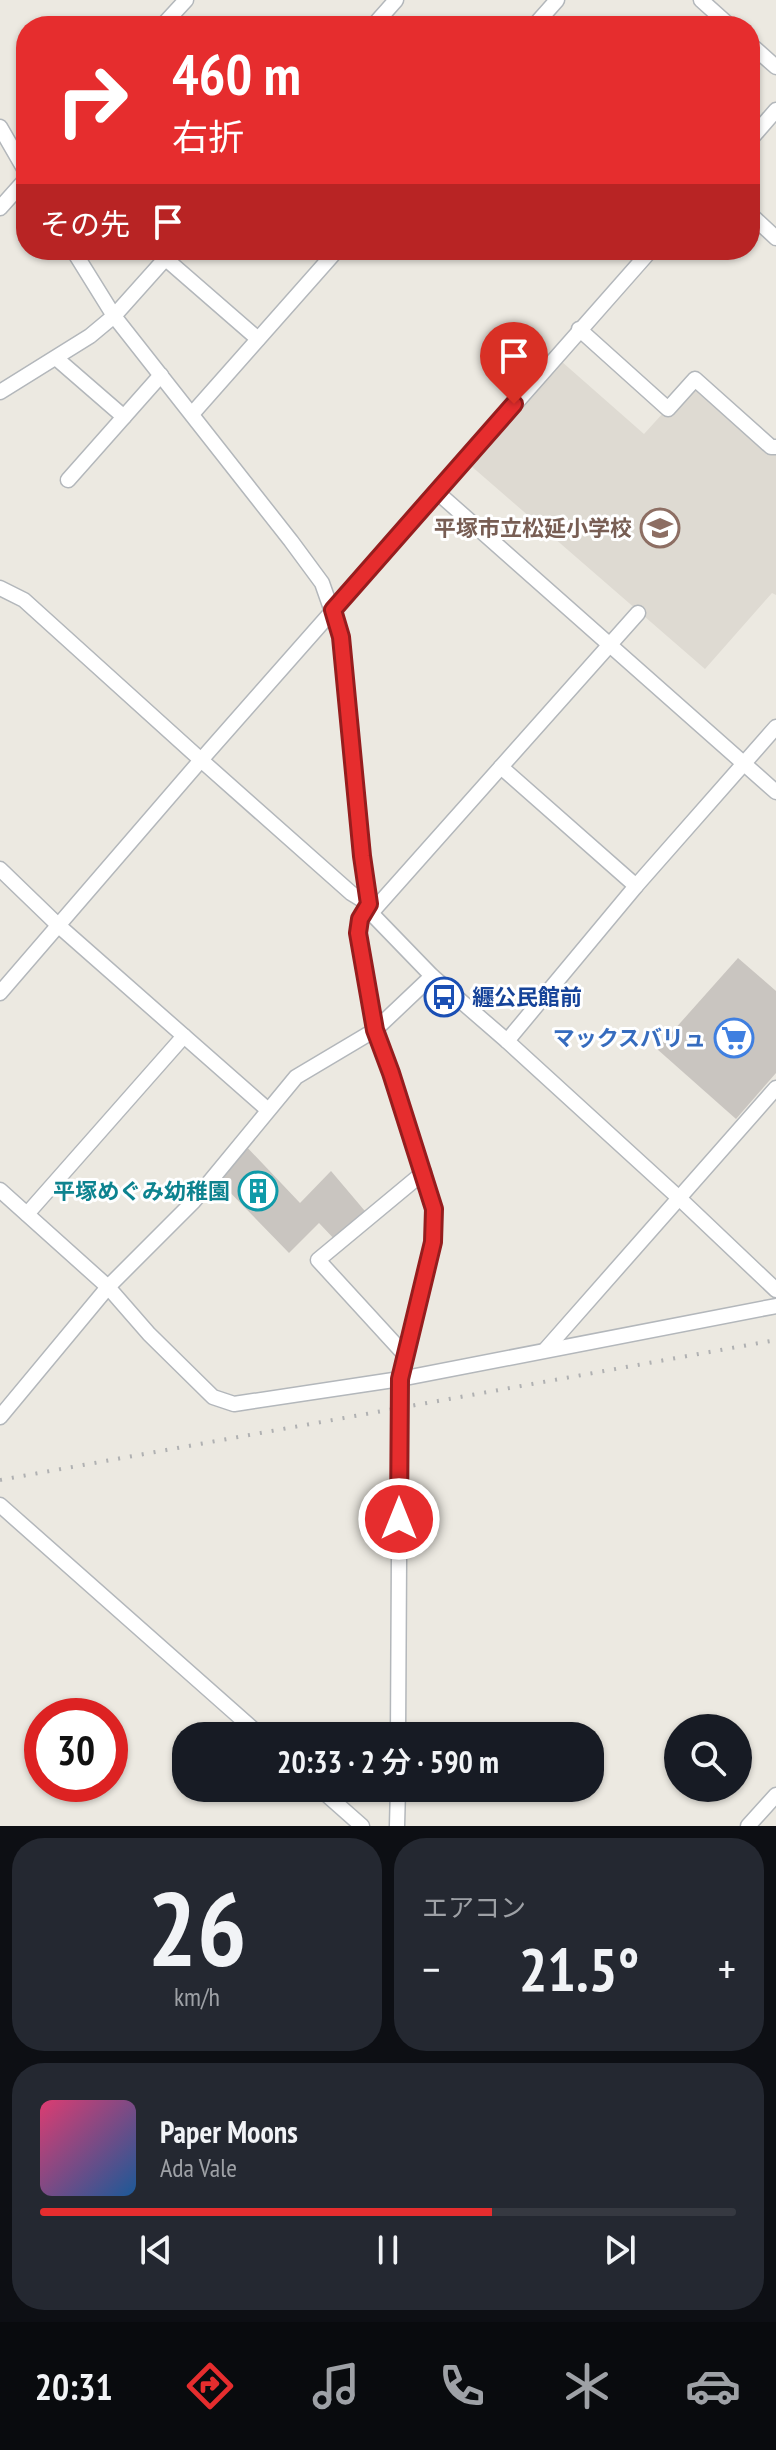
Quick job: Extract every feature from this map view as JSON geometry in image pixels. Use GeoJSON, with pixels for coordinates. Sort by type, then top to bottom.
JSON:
{"type":"FeatureCollection","features":[{"type":"Feature","properties":{"kind":"street"},"geometry":{"type":"LineString","coordinates":[[171,16],[186,0]]}},
{"type":"Feature","properties":{"kind":"street"},"geometry":{"type":"LineString","coordinates":[[382,16],[396,0]]}},
{"type":"Feature","properties":{"kind":"street"},"geometry":{"type":"LineString","coordinates":[[543,16],[557,0]]}},
{"type":"Feature","properties":{"kind":"street"},"geometry":{"type":"LineString","coordinates":[[701,0],[719,16]]}},
{"type":"Feature","properties":{"kind":"street"},"geometry":{"type":"LineString","coordinates":[[760,53],[776,67]]}},
{"type":"Feature","properties":{"kind":"street"},"geometry":{"type":"LineString","coordinates":[[760,128],[776,110]]}},
{"type":"Feature","properties":{"kind":"street"},"geometry":{"type":"LineString","coordinates":[[0,127],[16,155]]}},
{"type":"Feature","properties":{"kind":"street"},"geometry":{"type":"LineString","coordinates":[[0,208],[16,190]]}},
{"type":"Feature","properties":{"kind":"street"},"geometry":{"type":"LineString","coordinates":[[760,223],[776,238]]}},
{"type":"Feature","properties":{"kind":"street"},"geometry":{"type":"LineString","coordinates":[[79,260],[114,316],[322,583],[341,637],[370,909]]}},
{"type":"Feature","properties":{"kind":"street"},"geometry":{"type":"LineString","coordinates":[[0,392],[90,336],[114,316],[164,260]]}},
{"type":"Feature","properties":{"kind":"street"},"geometry":{"type":"LineString","coordinates":[[175,260],[258,339]]}},
{"type":"Feature","properties":{"kind":"street"},"geometry":{"type":"LineString","coordinates":[[192,414],[328,260]]}},
{"type":"Feature","properties":{"kind":"street"},"geometry":{"type":"LineString","coordinates":[[0,993],[642,260]]}},
{"type":"Feature","properties":{"kind":"street"},"geometry":{"type":"LineString","coordinates":[[579,329],[668,409],[695,379],[771,447],[776,447]]}},
{"type":"Feature","properties":{"kind":"street"},"geometry":{"type":"LineString","coordinates":[[56,358],[124,417]]}},
{"type":"Feature","properties":{"kind":"street"},"geometry":{"type":"LineString","coordinates":[[68,480],[161,375]]}},
{"type":"Feature","properties":{"kind":"street"},"geometry":{"type":"LineString","coordinates":[[437,492],[776,792]]}},
{"type":"Feature","properties":{"kind":"street"},"geometry":{"type":"LineString","coordinates":[[0,588],[24,600],[370,909],[432,976],[507,1041],[776,1290]]}},
{"type":"Feature","properties":{"kind":"street"},"geometry":{"type":"LineString","coordinates":[[398,1722],[400,1379],[433,1242],[434,1209],[375,1030],[358,933],[360,919],[638,613]]}},
{"type":"Feature","properties":{"kind":"street"},"geometry":{"type":"LineString","coordinates":[[507,1041],[636,886],[776,727]]}},
{"type":"Feature","properties":{"kind":"street"},"geometry":{"type":"LineString","coordinates":[[501,767],[636,886]]}},
{"type":"Feature","properties":{"kind":"street"},"geometry":{"type":"LineString","coordinates":[[0,869],[59,926],[268,1110]]}},
{"type":"Feature","properties":{"kind":"street"},"geometry":{"type":"LineString","coordinates":[[0,1417],[108,1287],[193,1202],[296,1077],[375,1030],[432,976]]}},
{"type":"Feature","properties":{"kind":"street"},"geometry":{"type":"LineString","coordinates":[[27,1214],[184,1036]]}},
{"type":"Feature","properties":{"kind":"street"},"geometry":{"type":"LineString","coordinates":[[546,1349],[776,1088]]}},
{"type":"Feature","properties":{"kind":"street"},"geometry":{"type":"LineString","coordinates":[[406,1356],[318,1260],[424,1172]]}},
{"type":"Feature","properties":{"kind":"street"},"geometry":{"type":"LineString","coordinates":[[0,1190],[108,1287],[149,1334],[213,1397],[234,1404],[400,1379],[776,1306]]}},
{"type":"Feature","properties":{"kind":"street"},"geometry":{"type":"LineString","coordinates":[[0,1505],[245,1722]]}},
{"type":"Feature","properties":{"kind":"street"},"geometry":{"type":"LineString","coordinates":[[748,1826],[776,1795]]}},
{"type":"Feature","properties":{"kind":"street"},"geometry":{"type":"LineString","coordinates":[[335,1802],[362,1826]]}},
{"type":"Feature","properties":{"kind":"street"},"geometry":{"type":"LineString","coordinates":[[397,1826],[398,1802]]}},
{"type":"Feature","properties":{"kind":"shaded area","name":"平塚市立松延小学校"},"geometry":{"type":"Polygon","coordinates":[[[561,361],[644,434],[664,412],[670,416],[695,389],[701,388],[776,455],[776,595],[772,593],[705,669],[470,465],[561,361]]]}},
{"type":"Feature","properties":{"kind":"building"},"geometry":{"type":"Polygon","coordinates":[[[738,958],[776,991],[776,1073],[736,1119],[657,1049],[738,958]]]}},
{"type":"Feature","properties":{"kind":"building","name":"平塚めぐみ幼稚園"},"geometry":{"type":"Polygon","coordinates":[[[243,1143],[300,1203],[331,1171],[370,1217],[338,1243],[319,1223],[289,1253],[217,1179],[243,1143]]]}},
{"type":"Feature","properties":{"kind":"railway"},"geometry":{"type":"LineString","coordinates":[[0,1480],[776,1340]]}},
{"type":"Feature","properties":{"kind":"place","name":"平塚市立松延小学校"},"geometry":{"type":"Point","coordinates":[660,528]}},
{"type":"Feature","properties":{"kind":"place","name":"纒公民館前"},"geometry":{"type":"Point","coordinates":[444,997]}},
{"type":"Feature","properties":{"kind":"place","name":"マックスバリュ"},"geometry":{"type":"Point","coordinates":[734,1038]}},
{"type":"Feature","properties":{"kind":"place","name":"平塚めぐみ幼稚園"},"geometry":{"type":"Point","coordinates":[258,1191]}},
{"type":"Feature","properties":{"kind":"route"},"geometry":{"type":"LineString","coordinates":[[399,1519],[400,1379],[433,1242],[434,1209],[375,1030],[358,933],[360,919],[369,904],[341,637],[333,610],[514,404]]}}]}
